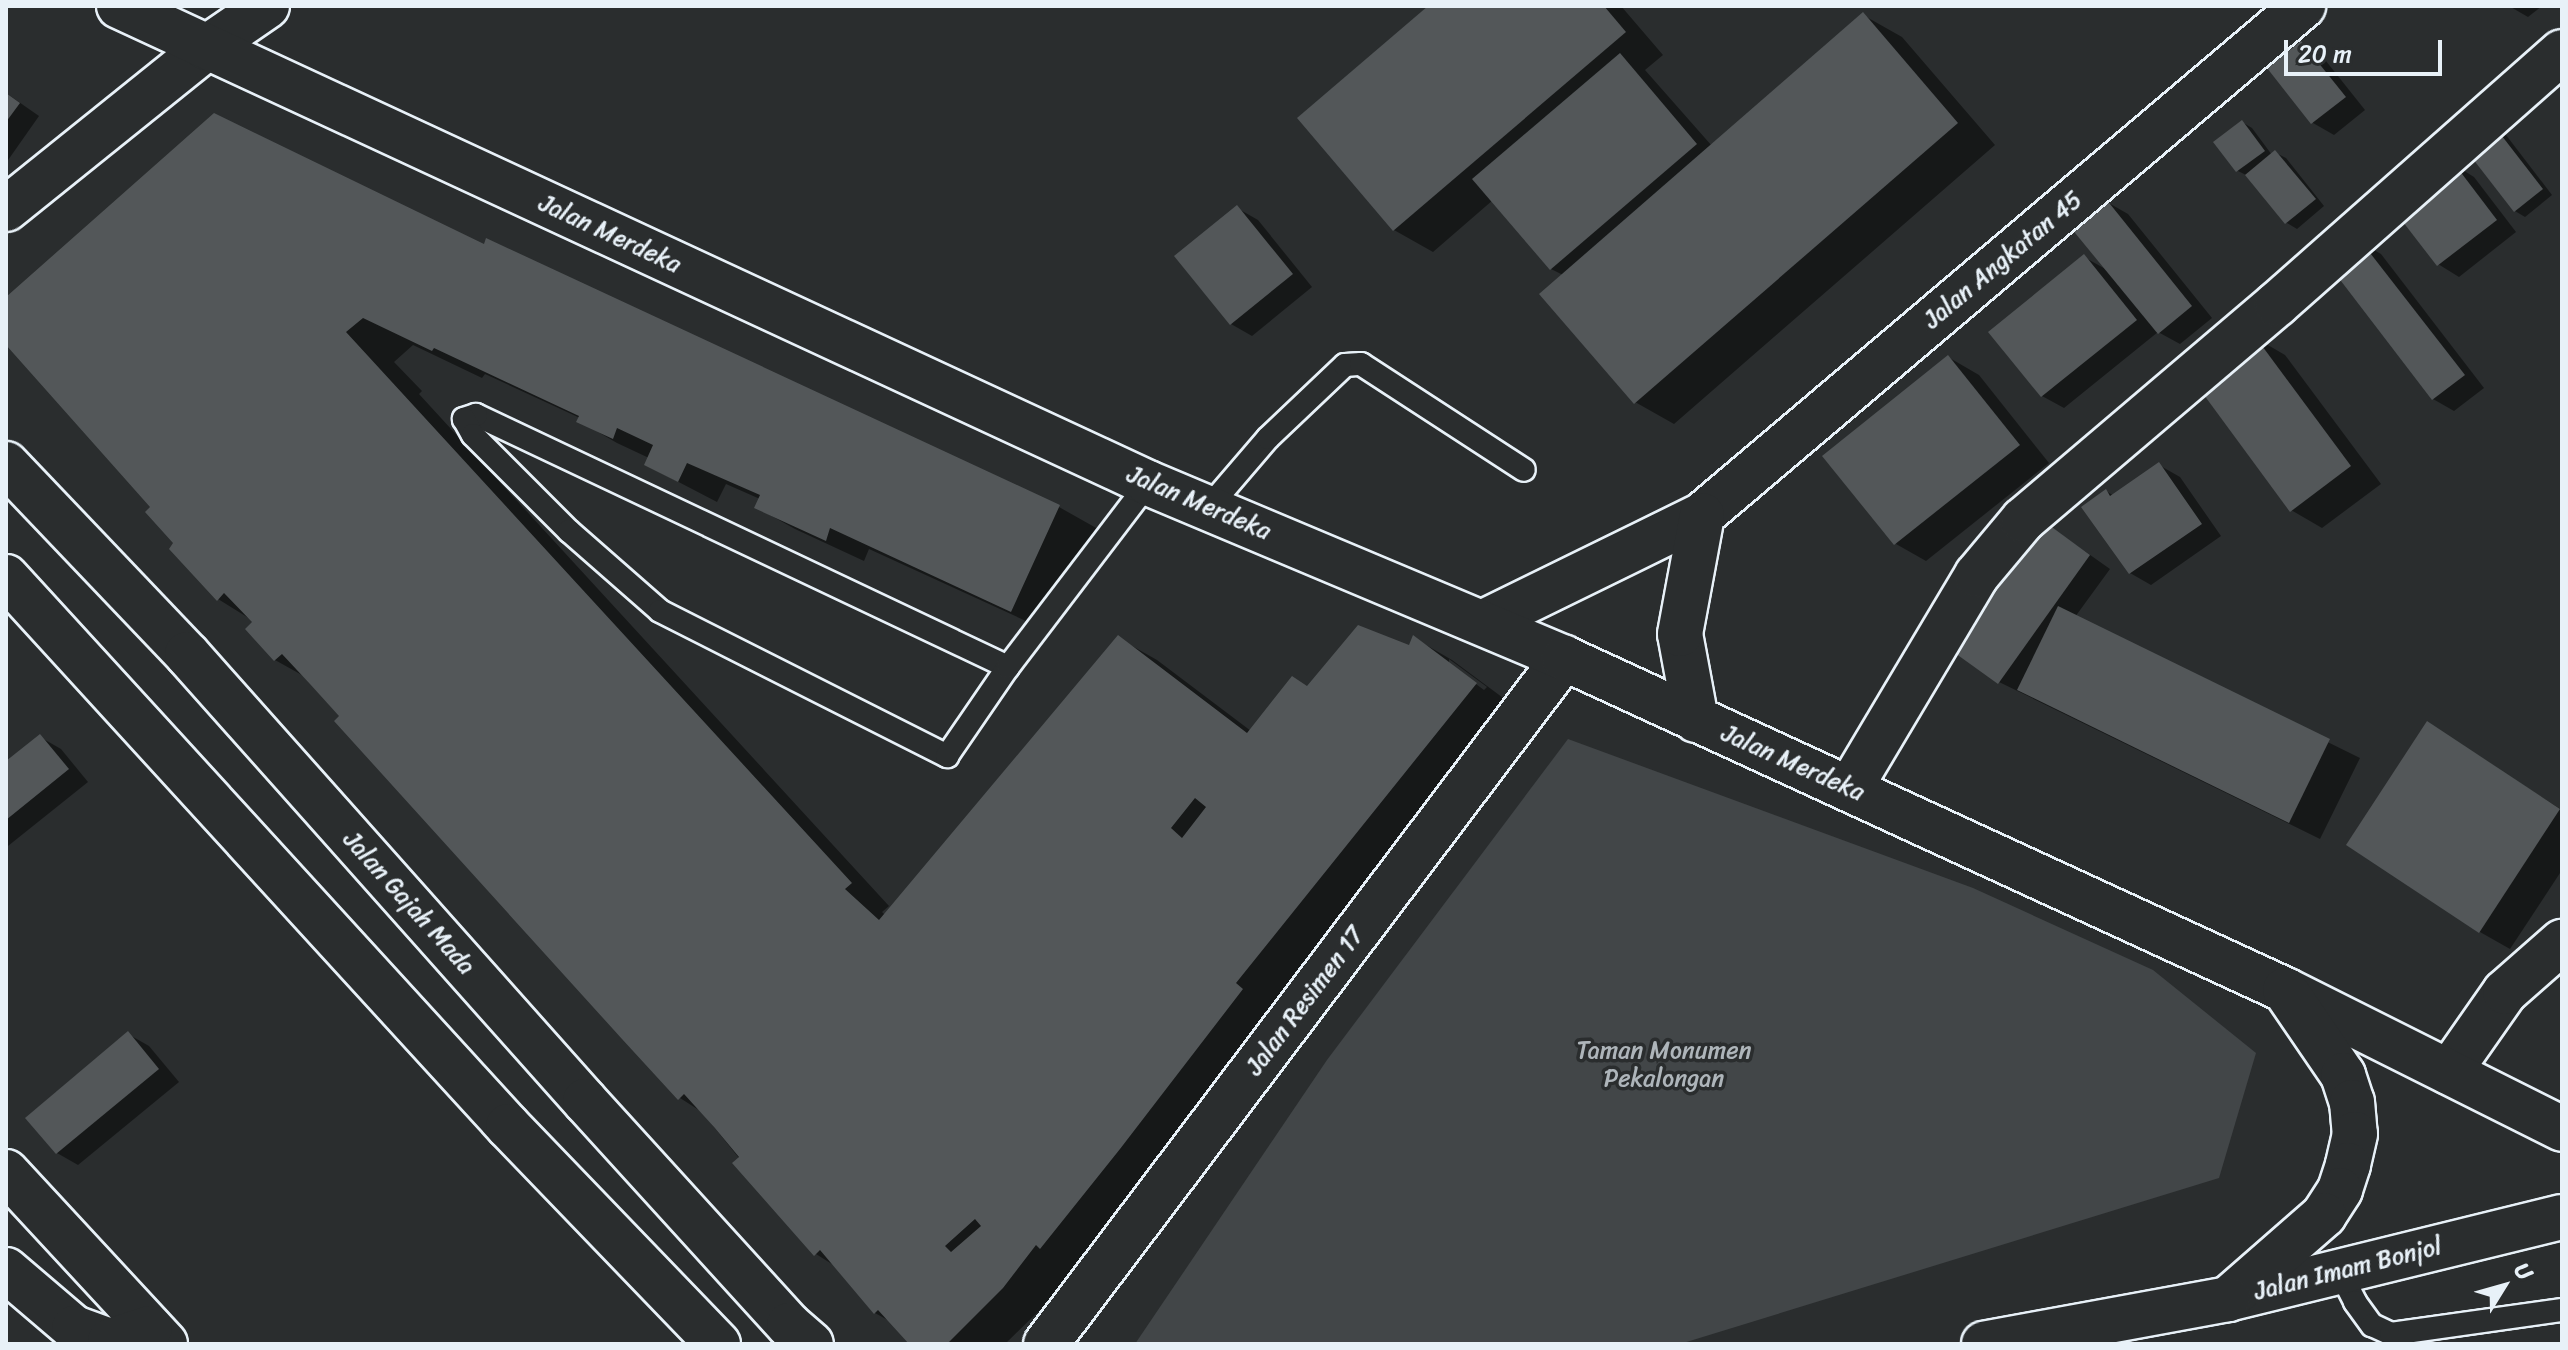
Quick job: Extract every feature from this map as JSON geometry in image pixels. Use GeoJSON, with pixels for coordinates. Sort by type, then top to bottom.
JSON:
{"type":"FeatureCollection","features":[{"type":"Feature","properties":{"kind":"main road","name":"Jalan Merdeka"},"geometry":{"type":"LineString","coordinates":[[119,6],[1148,483],[1484,622],[1850,788],[2285,990],[2562,1129]]}},
{"type":"Feature","properties":{"kind":"main road"},"geometry":{"type":"LineString","coordinates":[[6,209],[206,48],[267,6]]}},
{"type":"Feature","properties":{"kind":"main road","name":"Jalan Angkatan 45"},"geometry":{"type":"LineString","coordinates":[[1484,622],[1702,515],[2303,6]]}},
{"type":"Feature","properties":{"kind":"main road"},"geometry":{"type":"LineString","coordinates":[[1850,788],[1977,575],[2023,520],[2289,293],[2562,52]]}},
{"type":"Feature","properties":{"kind":"main road","name":"Jalan Gajah Mada"},"geometry":{"type":"LineString","coordinates":[[6,464],[187,654],[676,1201],[789,1325],[811,1344]]}},
{"type":"Feature","properties":{"kind":"main road"},"geometry":{"type":"LineString","coordinates":[[1696,720],[1680,634],[1702,515]]}},
{"type":"Feature","properties":{"kind":"main road"},"geometry":{"type":"LineString","coordinates":[[6,577],[508,1126],[718,1344]]}},
{"type":"Feature","properties":{"kind":"main road","name":"Jalan Resimen 17"},"geometry":{"type":"LineString","coordinates":[[1046,1344],[1564,658]]}},
{"type":"Feature","properties":{"kind":"main road"},"geometry":{"type":"LineString","coordinates":[[2449,1072],[2505,992],[2562,942]]}},
{"type":"Feature","properties":{"kind":"main road"},"geometry":{"type":"LineString","coordinates":[[2228,1299],[2324,1215],[2340,1190],[2355,1134],[2352,1102],[2343,1075],[2285,990]]}},
{"type":"Feature","properties":{"kind":"main road"},"geometry":{"type":"LineString","coordinates":[[6,1172],[157,1336]]}},
{"type":"Feature","properties":{"kind":"main road"},"geometry":{"type":"LineString","coordinates":[[625,1247],[676,1201]]}},
{"type":"Feature","properties":{"kind":"main road","name":"Jalan Imam Bonjol"},"geometry":{"type":"LineString","coordinates":[[1984,1344],[2228,1299],[2562,1217]]}},
{"type":"Feature","properties":{"kind":"main road"},"geometry":{"type":"LineString","coordinates":[[6,1270],[74,1328],[110,1341],[157,1336]]}},
{"type":"Feature","properties":{"kind":"lane"},"geometry":{"type":"LineString","coordinates":[[1208,508],[1268,438],[1345,365],[1361,364],[1524,470]]}},
{"type":"Feature","properties":{"kind":"lane"},"geometry":{"type":"LineString","coordinates":[[1008,667],[476,415],[464,419],[473,435],[558,520],[660,611],[947,756],[1008,667],[1148,483]]}},
{"type":"Feature","properties":{"kind":"lane"},"geometry":{"type":"LineString","coordinates":[[2340,1272],[2355,1302],[2372,1325],[2391,1334],[2562,1310]]}},
{"type":"Feature","properties":{"kind":"green space","name":"Taman Monumen Pekalongan"},"geometry":{"type":"Polygon","coordinates":[[[1568,739],[1973,888],[2153,970],[2256,1053],[2219,1178],[1680,1344],[1135,1344],[1327,1060],[1568,739]]]}},
{"type":"Feature","properties":{"kind":"building"},"geometry":{"type":"Polygon","coordinates":[[[1428,6],[1604,6],[1626,32],[1393,231],[1297,118],[1428,6]]]}},
{"type":"Feature","properties":{"kind":"building"},"geometry":{"type":"Polygon","coordinates":[[[1863,12],[1958,123],[1634,404],[1539,294],[1863,12]]]}},
{"type":"Feature","properties":{"kind":"building"},"geometry":{"type":"Polygon","coordinates":[[[2301,41],[2346,97],[2311,124],[2267,68],[2301,41]]]}},
{"type":"Feature","properties":{"kind":"building"},"geometry":{"type":"Polygon","coordinates":[[[1620,53],[1697,144],[1550,270],[1472,179],[1620,53]]]}},
{"type":"Feature","properties":{"kind":"building"},"geometry":{"type":"Polygon","coordinates":[[[6,93],[20,103],[6,122],[6,93]]]}},
{"type":"Feature","properties":{"kind":"building"},"geometry":{"type":"Polygon","coordinates":[[[214,113],[484,244],[486,238],[1060,505],[1011,612],[830,528],[826,541],[754,508],[760,495],[687,463],[678,482],[644,465],[653,445],[617,428],[613,439],[576,422],[579,416],[363,318],[346,332],[852,883],[845,889],[879,920],[1118,635],[1247,733],[1292,676],[1307,686],[1358,625],[1409,645],[1413,635],[1477,683],[1236,983],[1243,989],[1040,1249],[1036,1245],[1003,1288],[947,1344],[909,1344],[878,1310],[874,1314],[820,1250],[814,1256],[732,1163],[739,1157],[714,1127],[684,1094],[678,1100],[622,1039],[334,721],[339,716],[310,684],[282,654],[274,661],[245,629],[252,622],[224,593],[217,601],[169,549],[173,543],[145,512],[150,507],[6,345],[6,297],[214,113]],[[1195,798],[1171,828],[1182,838],[1206,807],[1195,798]],[[975,1219],[945,1246],[951,1252],[981,1226],[975,1219]]]}},
{"type":"Feature","properties":{"kind":"building"},"geometry":{"type":"Polygon","coordinates":[[[2242,120],[2265,151],[2236,172],[2213,142],[2242,120]]]}},
{"type":"Feature","properties":{"kind":"building"},"geometry":{"type":"Polygon","coordinates":[[[2495,127],[2543,189],[2514,212],[2466,150],[2495,127]]]}},
{"type":"Feature","properties":{"kind":"building"},"geometry":{"type":"Polygon","coordinates":[[[2275,150],[2316,199],[2285,224],[2245,175],[2275,150]]]}},
{"type":"Feature","properties":{"kind":"building"},"geometry":{"type":"Polygon","coordinates":[[[2453,162],[2497,220],[2437,266],[2393,209],[2453,162]]]}},
{"type":"Feature","properties":{"kind":"building"},"geometry":{"type":"Polygon","coordinates":[[[2106,199],[2192,306],[2158,334],[2071,228],[2106,199]]]}},
{"type":"Feature","properties":{"kind":"building"},"geometry":{"type":"Polygon","coordinates":[[[1237,205],[1293,274],[1230,325],[1174,256],[1237,205]]]}},
{"type":"Feature","properties":{"kind":"building"},"geometry":{"type":"Polygon","coordinates":[[[2360,240],[2465,375],[2432,400],[2328,264],[2360,240]]]}},
{"type":"Feature","properties":{"kind":"building"},"geometry":{"type":"Polygon","coordinates":[[[2084,254],[2137,320],[2041,397],[1988,332],[2084,254]]]}},
{"type":"Feature","properties":{"kind":"building"},"geometry":{"type":"Polygon","coordinates":[[[2254,335],[2351,466],[2290,512],[2193,380],[2254,335]]]}},
{"type":"Feature","properties":{"kind":"building"},"geometry":{"type":"Polygon","coordinates":[[[1948,355],[2020,445],[1894,545],[1822,456],[1948,355]]]}},
{"type":"Feature","properties":{"kind":"building"},"geometry":{"type":"Polygon","coordinates":[[[2159,462],[2202,524],[2129,574],[2081,507],[2106,489],[2110,496],[2159,462]]]}},
{"type":"Feature","properties":{"kind":"building"},"geometry":{"type":"Polygon","coordinates":[[[2034,514],[2090,555],[1998,684],[1941,643],[2034,514]]]}},
{"type":"Feature","properties":{"kind":"building"},"geometry":{"type":"Polygon","coordinates":[[[2058,606],[2330,739],[2289,823],[2017,690],[2058,606]]]}},
{"type":"Feature","properties":{"kind":"building"},"geometry":{"type":"Polygon","coordinates":[[[2427,721],[2560,809],[2479,933],[2346,845],[2427,721]]]}},
{"type":"Feature","properties":{"kind":"building"},"geometry":{"type":"Polygon","coordinates":[[[40,734],[69,769],[6,820],[6,761],[40,734]]]}},
{"type":"Feature","properties":{"kind":"building"},"geometry":{"type":"Polygon","coordinates":[[[128,1031],[159,1069],[56,1154],[25,1118],[128,1031]]]}}]}
